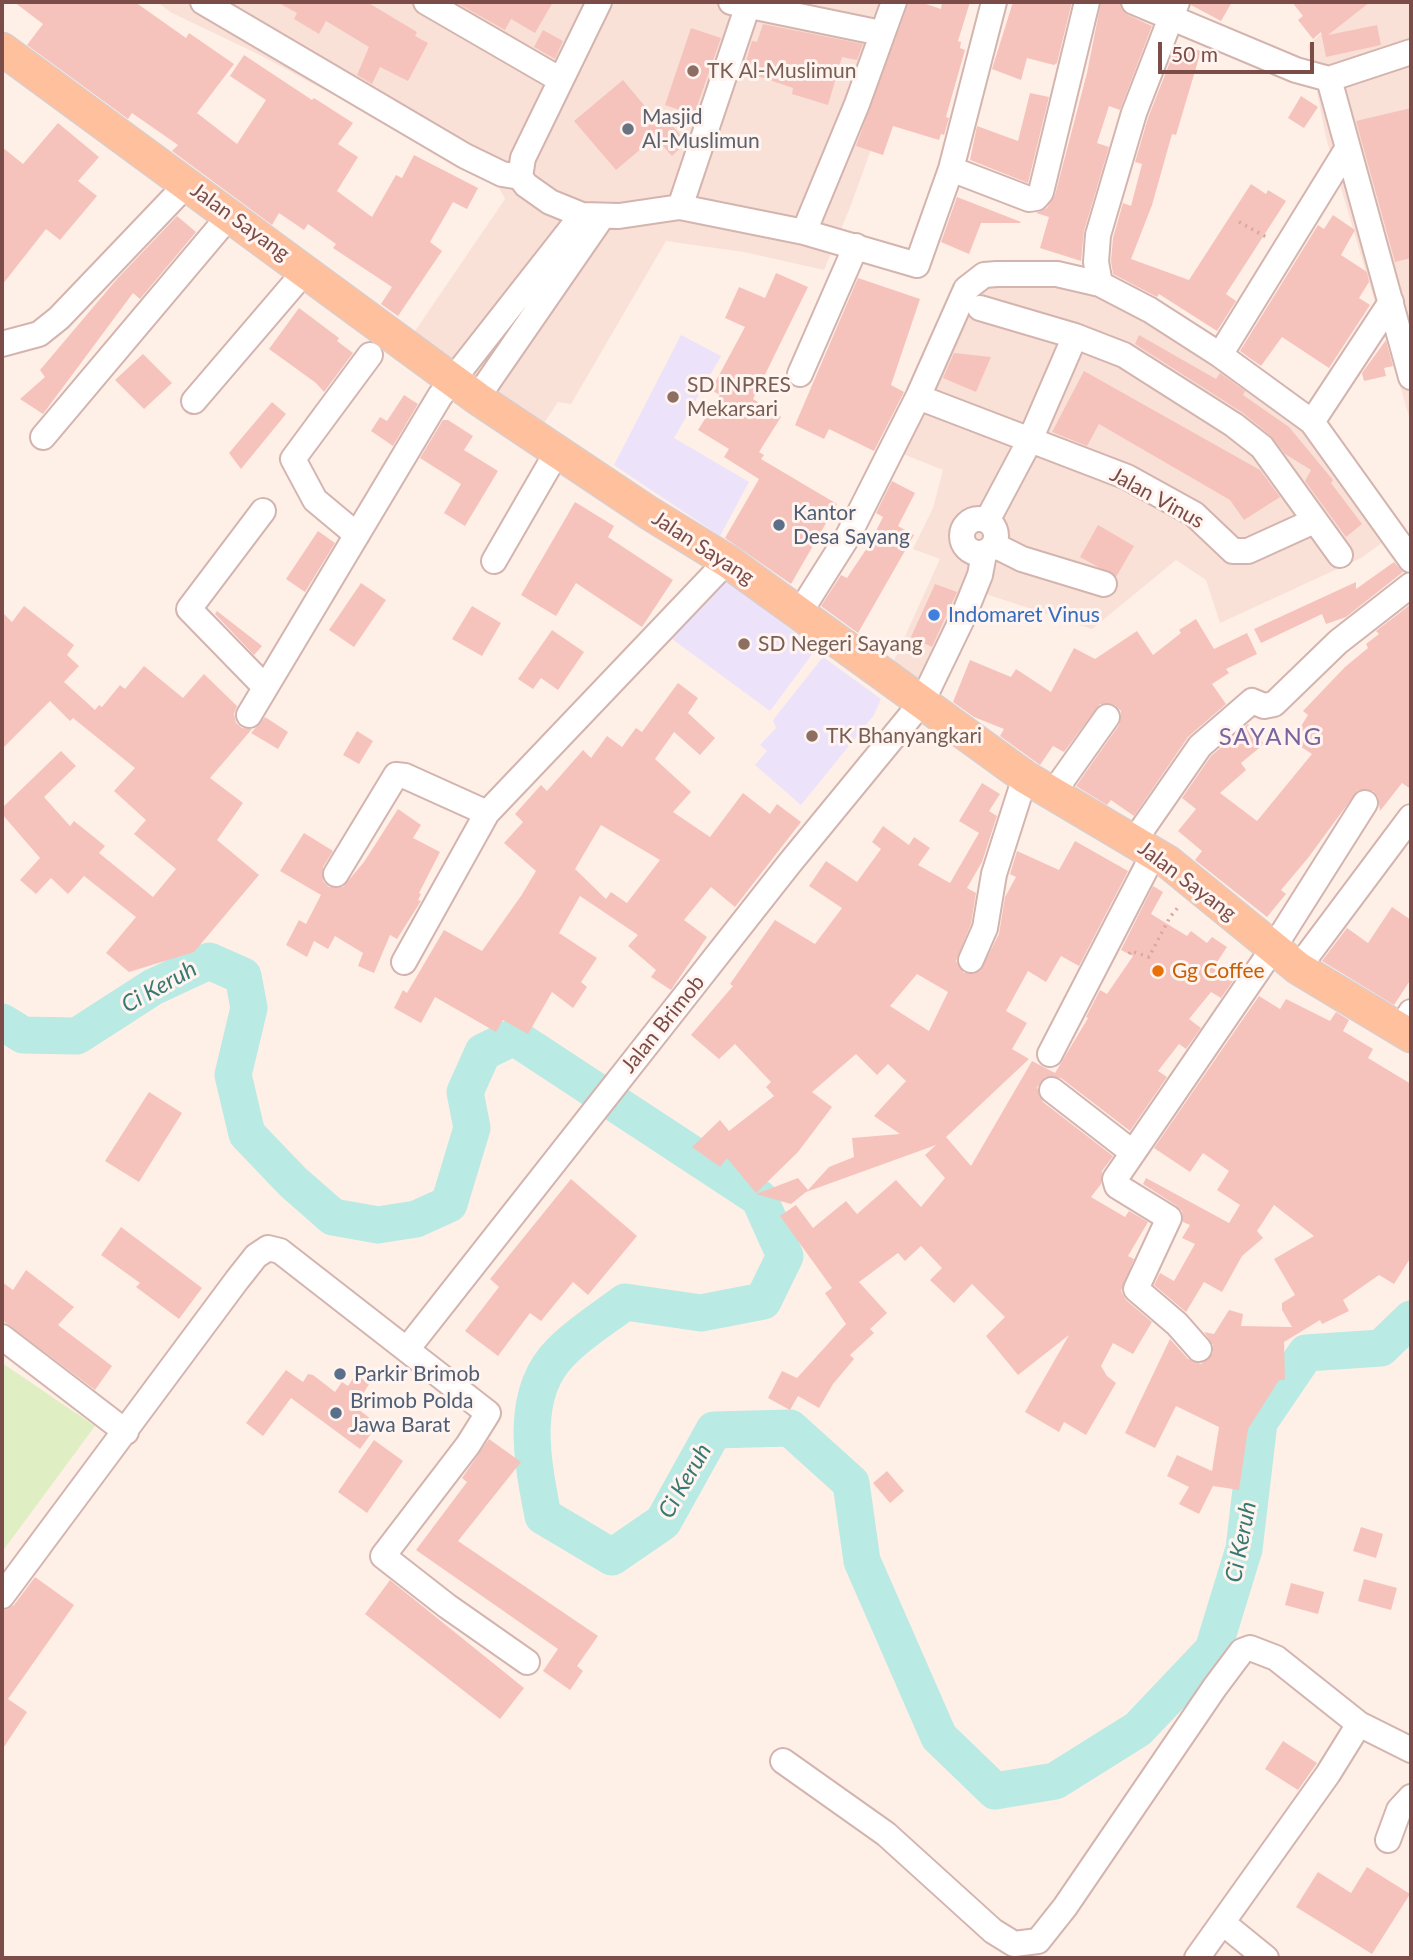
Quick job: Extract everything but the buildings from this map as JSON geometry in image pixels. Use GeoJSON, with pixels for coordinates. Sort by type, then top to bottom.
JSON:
{"type":"FeatureCollection","features":[{"type":"Feature","properties":{"kind":"main road","name":"Jalan Sayang"},"geometry":{"type":"LineString","coordinates":[[4,56],[187,184],[466,389],[921,693],[1025,777],[1144,847],[1197,885],[1298,968],[1407,1026]]}},
{"type":"Feature","properties":{"kind":"street"},"geometry":{"type":"LineString","coordinates":[[203,2],[453,150],[502,174],[520,177],[526,185],[550,202],[592,216],[680,207],[804,232],[916,265],[951,169],[994,2]]}},
{"type":"Feature","properties":{"kind":"street"},"geometry":{"type":"LineString","coordinates":[[426,2],[559,79]]}},
{"type":"Feature","properties":{"kind":"street"},"geometry":{"type":"LineString","coordinates":[[520,177],[523,158],[559,79],[599,2]]}},
{"type":"Feature","properties":{"kind":"street"},"geometry":{"type":"LineString","coordinates":[[804,232],[857,104],[894,2]]}},
{"type":"Feature","properties":{"kind":"street"},"geometry":{"type":"LineString","coordinates":[[951,169],[1029,199],[1041,192],[1087,2]]}},
{"type":"Feature","properties":{"kind":"street"},"geometry":{"type":"LineString","coordinates":[[1134,2],[1173,10],[1296,70],[1329,79],[1411,52]]}},
{"type":"Feature","properties":{"kind":"street"},"geometry":{"type":"LineString","coordinates":[[680,207],[740,4],[881,33]]}},
{"type":"Feature","properties":{"kind":"street"},"geometry":{"type":"LineString","coordinates":[[1100,284],[1096,262],[1098,235],[1128,131],[1173,10]]}},
{"type":"Feature","properties":{"kind":"street"},"geometry":{"type":"LineString","coordinates":[[1329,79],[1347,149],[1398,306],[1411,377]]}},
{"type":"Feature","properties":{"kind":"street"},"geometry":{"type":"LineString","coordinates":[[1220,355],[1347,149]]}},
{"type":"Feature","properties":{"kind":"street"},"geometry":{"type":"LineString","coordinates":[[2,344],[39,334],[60,318],[187,184]]}},
{"type":"Feature","properties":{"kind":"street"},"geometry":{"type":"LineString","coordinates":[[43,437],[230,215]]}},
{"type":"Feature","properties":{"kind":"street"},"geometry":{"type":"LineString","coordinates":[[249,715],[440,396],[466,389],[592,216]]}},
{"type":"Feature","properties":{"kind":"street"},"geometry":{"type":"LineString","coordinates":[[800,374],[856,246]]}},
{"type":"Feature","properties":{"kind":"street"},"geometry":{"type":"LineString","coordinates":[[194,401],[306,270]]}},
{"type":"Feature","properties":{"kind":"street"},"geometry":{"type":"LineString","coordinates":[[800,612],[848,536],[918,397],[967,289],[984,275],[1057,274],[1100,284],[1150,310],[1220,355],[1312,422],[1411,560]]}},
{"type":"Feature","properties":{"kind":"street"},"geometry":{"type":"LineString","coordinates":[[1312,422],[1398,306]]}},
{"type":"Feature","properties":{"kind":"street"},"geometry":{"type":"LineString","coordinates":[[980,309],[1075,336],[1124,355],[1252,439],[1287,479],[1340,555]]}},
{"type":"Feature","properties":{"kind":"street"},"geometry":{"type":"LineString","coordinates":[[1075,336],[1030,440],[987,521],[974,519],[961,534],[962,541],[970,552],[989,549],[1104,584]]}},
{"type":"Feature","properties":{"kind":"street"},"geometry":{"type":"LineString","coordinates":[[357,535],[315,500],[293,459],[370,355]]}},
{"type":"Feature","properties":{"kind":"street","name":"Jalan Vinus"},"geometry":{"type":"LineString","coordinates":[[918,397],[1127,477],[1194,514],[1233,551],[1248,551],[1314,521]]}},
{"type":"Feature","properties":{"kind":"street"},"geometry":{"type":"LineString","coordinates":[[494,561],[557,452]]}},
{"type":"Feature","properties":{"kind":"street"},"geometry":{"type":"LineString","coordinates":[[263,511],[189,609],[265,687]]}},
{"type":"Feature","properties":{"kind":"street"},"geometry":{"type":"LineString","coordinates":[[921,693],[963,618],[989,549]]}},
{"type":"Feature","properties":{"kind":"street"},"geometry":{"type":"LineString","coordinates":[[404,962],[487,813],[727,561]]}},
{"type":"Feature","properties":{"kind":"street"},"geometry":{"type":"LineString","coordinates":[[1049,1054],[1100,957],[1144,847],[1200,746],[1252,701],[1264,706],[1274,704],[1338,642],[1411,585]]}},
{"type":"Feature","properties":{"kind":"street","name":"Jalan Brimob"},"geometry":{"type":"LineString","coordinates":[[403,1344],[759,890],[870,742],[921,693]]}},
{"type":"Feature","properties":{"kind":"street"},"geometry":{"type":"LineString","coordinates":[[1053,793],[1107,716]]}},
{"type":"Feature","properties":{"kind":"street"},"geometry":{"type":"LineString","coordinates":[[336,874],[396,775],[487,813]]}},
{"type":"Feature","properties":{"kind":"street"},"geometry":{"type":"LineString","coordinates":[[971,960],[985,928],[994,874],[1025,777]]}},
{"type":"Feature","properties":{"kind":"street"},"geometry":{"type":"LineString","coordinates":[[1199,1349],[1177,1324],[1136,1289],[1170,1220],[1167,1215],[1116,1186],[1115,1179],[1274,947],[1365,803]]}},
{"type":"Feature","properties":{"kind":"street"},"geometry":{"type":"LineString","coordinates":[[1298,968],[1411,817]]}},
{"type":"Feature","properties":{"kind":"street"},"geometry":{"type":"LineString","coordinates":[[1052,1090],[1132,1152]]}},
{"type":"Feature","properties":{"kind":"street"},"geometry":{"type":"LineString","coordinates":[[2,1596],[237,1280],[256,1256],[268,1248],[280,1251],[403,1344],[488,1413],[474,1437],[383,1556],[446,1606],[527,1662]]}},
{"type":"Feature","properties":{"kind":"street"},"geometry":{"type":"LineString","coordinates":[[2,1336],[126,1432]]}},
{"type":"Feature","properties":{"kind":"street"},"geometry":{"type":"LineString","coordinates":[[783,1761],[886,1834],[993,1931],[1014,1944],[1038,1941],[1242,1651],[1250,1648],[1276,1658],[1359,1724],[1411,1751]]}},
{"type":"Feature","properties":{"kind":"street"},"geometry":{"type":"LineString","coordinates":[[1197,1958],[1328,1774],[1359,1724]]}},
{"type":"Feature","properties":{"kind":"street"},"geometry":{"type":"LineString","coordinates":[[1388,1840],[1399,1810],[1411,1797]]}},
{"type":"Feature","properties":{"kind":"street"},"geometry":{"type":"LineString","coordinates":[[1223,1923],[1266,1958]]}},
{"type":"Feature","properties":{"kind":"path"},"geometry":{"type":"LineString","coordinates":[[1239,222],[1285,248]]}},
{"type":"Feature","properties":{"kind":"path"},"geometry":{"type":"LineString","coordinates":[[1100,957],[1115,971],[1131,951],[1149,957],[1170,917],[1197,885]]}},
{"type":"Feature","properties":{"kind":"shaded area"},"geometry":{"type":"Polygon","coordinates":[[[157,2],[925,2],[849,210],[824,270],[744,252],[666,241],[571,404],[558,402],[543,425],[411,337],[505,199],[497,184],[260,55],[172,13],[157,2]]]}},
{"type":"Feature","properties":{"kind":"shaded area"},"geometry":{"type":"Polygon","coordinates":[[[1359,2],[1411,2],[1411,423],[1326,138],[1308,45],[1359,2]]]}},
{"type":"Feature","properties":{"kind":"shaded area"},"geometry":{"type":"Polygon","coordinates":[[[1008,275],[1079,280],[1302,406],[1400,530],[1361,558],[1220,623],[1206,580],[1176,560],[1092,629],[980,592],[935,696],[892,665],[940,559],[913,549],[933,508],[943,470],[888,448],[971,290],[1008,275]]]}},
{"type":"Feature","properties":{"kind":"shaded area","name":"SD INPRES Mekarsari"},"geometry":{"type":"Polygon","coordinates":[[[681,335],[721,356],[674,438],[749,482],[720,536],[614,465],[681,335]]]}},
{"type":"Feature","properties":{"kind":"shaded area","name":"SD Negeri Sayang"},"geometry":{"type":"Polygon","coordinates":[[[718,574],[816,649],[770,711],[672,639],[718,574]]]}},
{"type":"Feature","properties":{"kind":"shaded area","name":"TK Bhanyangkari"},"geometry":{"type":"Polygon","coordinates":[[[823,657],[881,699],[874,715],[801,805],[755,765],[767,751],[760,745],[776,728],[773,720],[823,657]]]}},
{"type":"Feature","properties":{"kind":"green space"},"geometry":{"type":"Polygon","coordinates":[[[2,1363],[95,1426],[2,1552],[2,1363]]]}},
{"type":"Feature","properties":{"kind":"waterway","name":"Ci Keruh"},"geometry":{"type":"LineString","coordinates":[[2,1022],[23,1035],[77,1036],[153,987],[209,961],[243,976],[249,1008],[233,1075],[247,1134],[293,1182],[333,1217],[378,1225],[416,1219],[449,1204],[472,1128],[465,1092],[483,1052],[514,1037],[759,1198],[785,1256],[763,1301],[701,1313],[625,1302],[576,1338],[547,1369],[539,1388],[532,1430],[543,1516],[612,1557],[663,1522],[714,1430],[790,1428],[851,1483],[862,1561],[939,1737],[995,1791],[1055,1781],[1138,1729],[1213,1650],[1244,1549],[1259,1422],[1306,1353],[1381,1348],[1411,1319]]}},
{"type":"Feature","properties":{"kind":"place","name":"TK Al-Muslimun"},"geometry":{"type":"Point","coordinates":[693,71]}},
{"type":"Feature","properties":{"kind":"place","name":"Masjid Al-Muslimun"},"geometry":{"type":"Point","coordinates":[628,129]}},
{"type":"Feature","properties":{"kind":"place","name":"SD INPRES Mekarsari"},"geometry":{"type":"Point","coordinates":[673,397]}},
{"type":"Feature","properties":{"kind":"place","name":"Kantor Desa Sayang"},"geometry":{"type":"Point","coordinates":[779,525]}},
{"type":"Feature","properties":{"kind":"place","name":"Indomaret Vinus"},"geometry":{"type":"Point","coordinates":[934,615]}},
{"type":"Feature","properties":{"kind":"place","name":"SD Negeri Sayang"},"geometry":{"type":"Point","coordinates":[744,644]}},
{"type":"Feature","properties":{"kind":"place","name":"TK Bhanyangkari"},"geometry":{"type":"Point","coordinates":[812,736]}},
{"type":"Feature","properties":{"kind":"place","name":"Gg Coffee"},"geometry":{"type":"Point","coordinates":[1158,971]}},
{"type":"Feature","properties":{"kind":"place","name":"Parkir Brimob"},"geometry":{"type":"Point","coordinates":[340,1374]}},
{"type":"Feature","properties":{"kind":"place","name":"Brimob Polda Jawa Barat"},"geometry":{"type":"Point","coordinates":[336,1413]}},
{"type":"Feature","properties":{"kind":"district","name":"SAYANG"},"geometry":{"type":"Point","coordinates":[1271,737]}}]}
